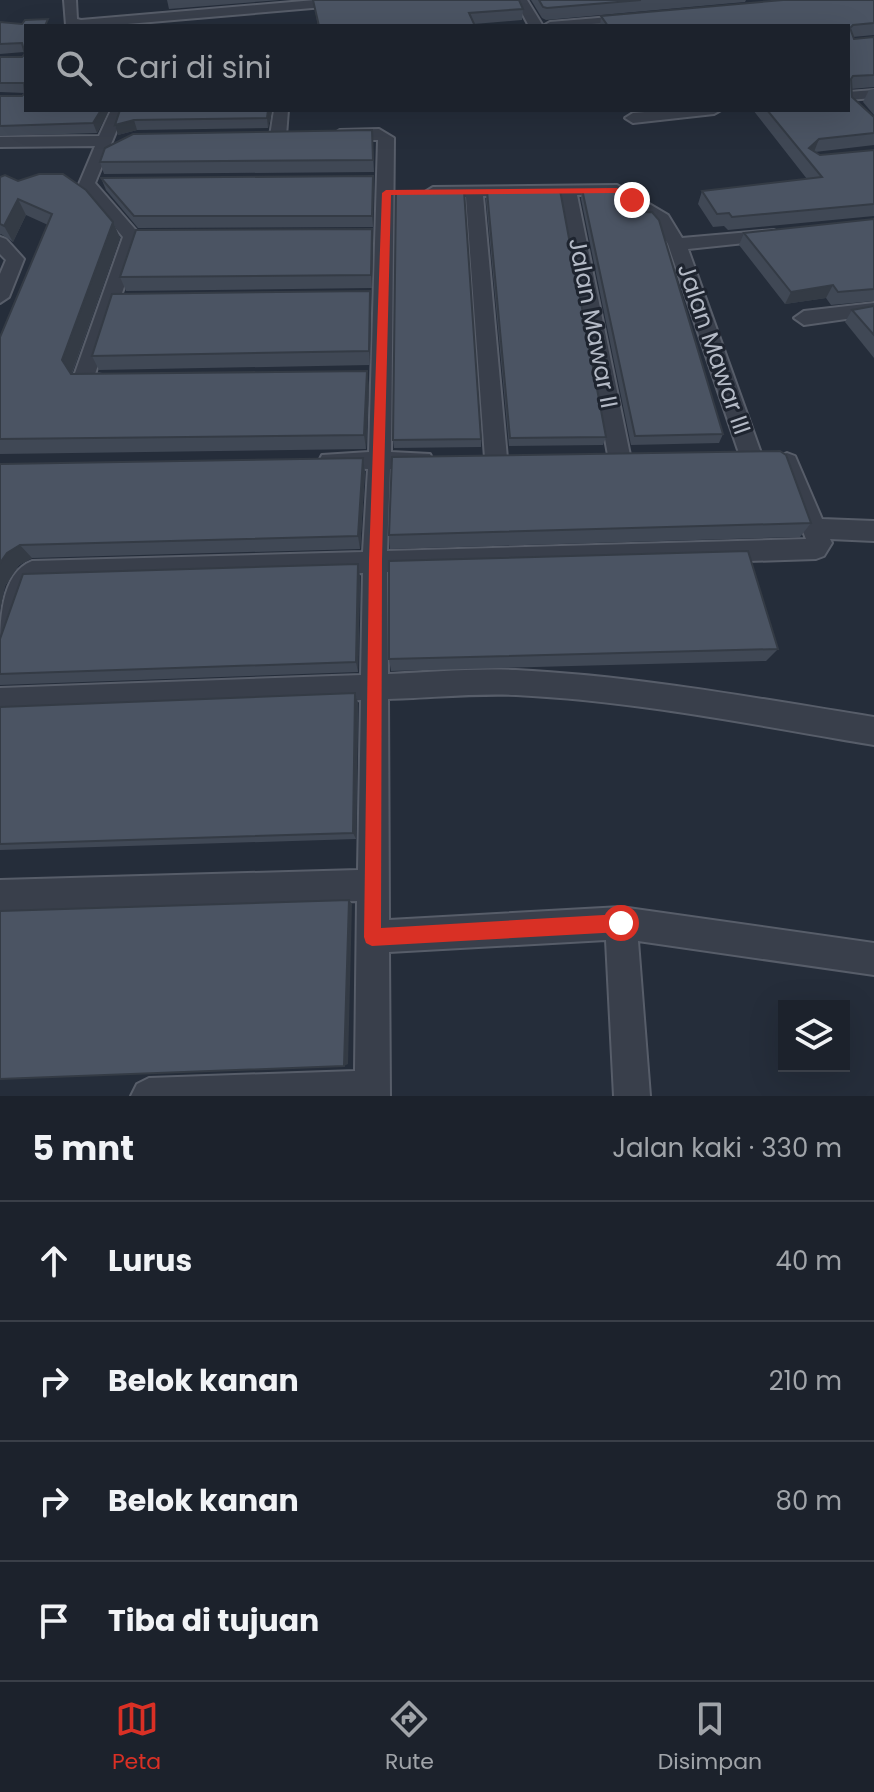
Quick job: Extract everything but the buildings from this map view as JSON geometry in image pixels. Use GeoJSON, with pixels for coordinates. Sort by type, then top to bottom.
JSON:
{"type":"FeatureCollection","features":[{"type":"Feature","properties":{"kind":"street"},"geometry":{"type":"LineString","coordinates":[[70,0],[71,22],[76,24],[170,21],[359,0]]}},
{"type":"Feature","properties":{"kind":"street"},"geometry":{"type":"LineString","coordinates":[[167,0],[170,21]]}},
{"type":"Feature","properties":{"kind":"street"},"geometry":{"type":"LineString","coordinates":[[521,0],[535,24]]}},
{"type":"Feature","properties":{"kind":"street"},"geometry":{"type":"LineString","coordinates":[[574,24],[656,17]]}},
{"type":"Feature","properties":{"kind":"street"},"geometry":{"type":"LineString","coordinates":[[851,101],[874,94]]}},
{"type":"Feature","properties":{"kind":"street"},"geometry":{"type":"LineString","coordinates":[[117,112],[88,184],[140,236],[118,300],[85,379],[96,383],[128,382]]}},
{"type":"Feature","properties":{"kind":"street"},"geometry":{"type":"LineString","coordinates":[[277,136],[281,112]]}},
{"type":"Feature","properties":{"kind":"street"},"geometry":{"type":"LineString","coordinates":[[633,118],[694,112]]}},
{"type":"Feature","properties":{"kind":"street"},"geometry":{"type":"LineString","coordinates":[[149,1096],[372,1092],[375,560],[379,461],[375,375],[377,235],[392,188],[383,135],[321,135]]}},
{"type":"Feature","properties":{"kind":"street"},"geometry":{"type":"LineString","coordinates":[[0,142],[106,141]]}},
{"type":"Feature","properties":{"kind":"street","name":"Jalan Mawar III"},"geometry":{"type":"LineString","coordinates":[[392,188],[621,192],[662,219],[677,244],[750,453]]}},
{"type":"Feature","properties":{"kind":"street"},"geometry":{"type":"LineString","coordinates":[[467,458],[504,457],[474,191]]}},
{"type":"Feature","properties":{"kind":"street","name":"Jalan Mawar II"},"geometry":{"type":"LineString","coordinates":[[568,191],[611,455],[648,455]]}},
{"type":"Feature","properties":{"kind":"street"},"geometry":{"type":"LineString","coordinates":[[677,244],[798,232]]}},
{"type":"Feature","properties":{"kind":"street"},"geometry":{"type":"LineString","coordinates":[[0,243],[15,259],[0,297]]}},
{"type":"Feature","properties":{"kind":"street"},"geometry":{"type":"LineString","coordinates":[[804,318],[874,309]]}},
{"type":"Feature","properties":{"kind":"street"},"geometry":{"type":"LineString","coordinates":[[0,645],[18,583],[25,574],[32,572],[813,550],[820,544],[789,464],[776,454],[721,453]]}},
{"type":"Feature","properties":{"kind":"street"},"geometry":{"type":"LineString","coordinates":[[300,462],[438,459]]}},
{"type":"Feature","properties":{"kind":"street"},"geometry":{"type":"LineString","coordinates":[[814,528],[874,531]]}},
{"type":"Feature","properties":{"kind":"street"},"geometry":{"type":"LineString","coordinates":[[0,701],[512,682],[564,685],[874,731]]}},
{"type":"Feature","properties":{"kind":"street"},"geometry":{"type":"LineString","coordinates":[[0,896],[373,885]]}},
{"type":"Feature","properties":{"kind":"street"},"geometry":{"type":"LineString","coordinates":[[372,937],[621,923],[874,959]]}},
{"type":"Feature","properties":{"kind":"street"},"geometry":{"type":"LineString","coordinates":[[621,923],[632,1096]]}},
{"type":"Feature","properties":{"kind":"route"},"geometry":{"type":"LineString","coordinates":[[621,923],[372,937],[375,560],[383,375],[386,193],[617,190],[632,200]]}}]}
